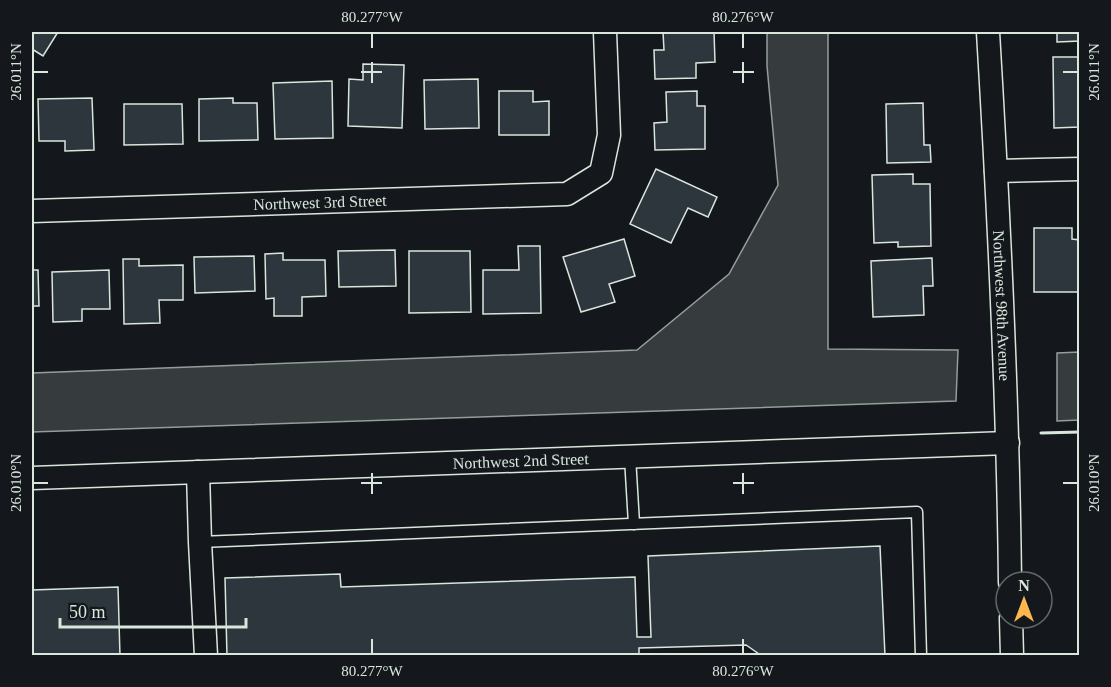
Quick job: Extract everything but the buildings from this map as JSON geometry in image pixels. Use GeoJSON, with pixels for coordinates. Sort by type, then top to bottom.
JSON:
{"type":"FeatureCollection","features":[{"type":"Feature","properties":{"kind":"street","name":"Northwest 3rd Street"},"geometry":{"type":"LineString","coordinates":[[32,211],[567,194],[601,173],[609,135],[605,32]]}},
{"type":"Feature","properties":{"kind":"street","name":"Northwest 98th Avenue"},"geometry":{"type":"LineString","coordinates":[[988,32],[1008,442],[1011,570]]}},
{"type":"Feature","properties":{"kind":"street"},"geometry":{"type":"LineString","coordinates":[[996,171],[1080,170]]}},
{"type":"Feature","properties":{"kind":"street","name":"Northwest 2nd Street"},"geometry":{"type":"LineString","coordinates":[[32,478],[1008,442]]}},
{"type":"Feature","properties":{"kind":"street"},"geometry":{"type":"LineString","coordinates":[[198,472],[206,656]]}},
{"type":"Feature","properties":{"kind":"street"},"geometry":{"type":"LineString","coordinates":[[1011,630],[1012,656]]}},
{"type":"Feature","properties":{"kind":"lane"},"geometry":{"type":"LineString","coordinates":[[630,457],[634,524]]}},
{"type":"Feature","properties":{"kind":"lane"},"geometry":{"type":"LineString","coordinates":[[200,542],[917,512],[921,656]]}},
{"type":"Feature","properties":{"kind":"shaded area"},"geometry":{"type":"Polygon","coordinates":[[[767,32],[828,32],[828,349],[958,350],[956,401],[32,432],[32,373],[637,350],[729,274],[778,185],[767,66],[767,32]]]}},
{"type":"Feature","properties":{"kind":"shaded area"},"geometry":{"type":"Polygon","coordinates":[[[1079,352],[1079,420],[1057,421],[1057,353],[1079,352]]]}},
{"type":"Feature","properties":{"kind":"wall"},"geometry":{"type":"LineString","coordinates":[[1041,433],[1080,432]]}}]}
